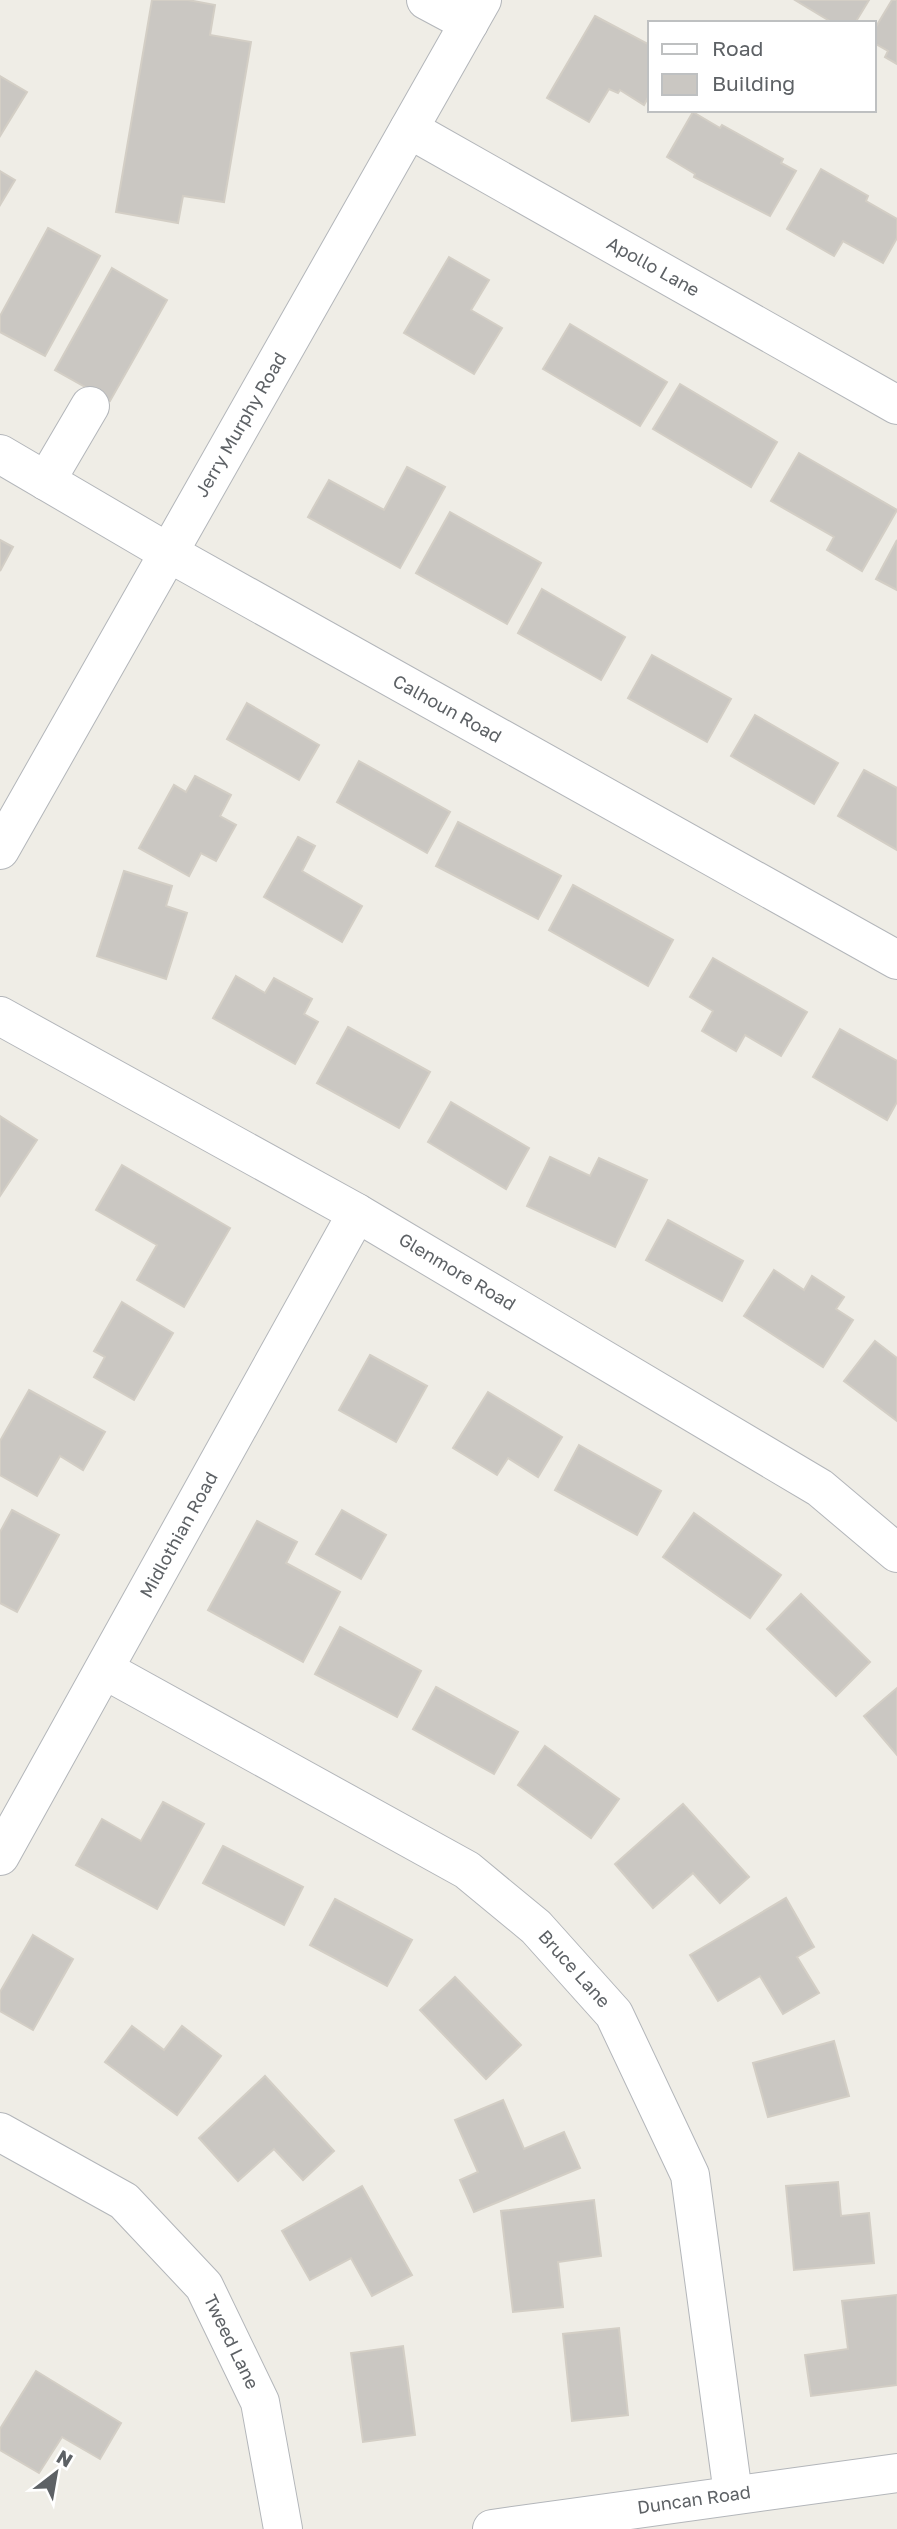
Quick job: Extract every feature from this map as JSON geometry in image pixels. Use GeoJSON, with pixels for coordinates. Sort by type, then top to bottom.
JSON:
{"type":"FeatureCollection","features":[{"type":"Feature","properties":{"kind":"street"},"geometry":{"type":"LineString","coordinates":[[426,0],[475,12]]}},
{"type":"Feature","properties":{"kind":"street","name":"Jerry Murphy Road"},"geometry":{"type":"LineString","coordinates":[[0,850],[475,12]]}},
{"type":"Feature","properties":{"kind":"street","name":"Apollo Lane"},"geometry":{"type":"LineString","coordinates":[[409,129],[897,405]]}},
{"type":"Feature","properties":{"kind":"street"},"geometry":{"type":"LineString","coordinates":[[46,481],[90,406]]}},
{"type":"Feature","properties":{"kind":"street","name":"Calhoun Road"},"geometry":{"type":"LineString","coordinates":[[0,454],[169,553],[897,960]]}},
{"type":"Feature","properties":{"kind":"street","name":"Glenmore Road"},"geometry":{"type":"LineString","coordinates":[[0,1016],[357,1213],[820,1488],[897,1553]]}},
{"type":"Feature","properties":{"kind":"street","name":"Midlothian Road"},"geometry":{"type":"LineString","coordinates":[[0,1856],[357,1213]]}},
{"type":"Feature","properties":{"kind":"street","name":"Bruce Lane"},"geometry":{"type":"LineString","coordinates":[[105,1670],[467,1870],[536,1927],[614,2014],[690,2175],[733,2494]]}},
{"type":"Feature","properties":{"kind":"street","name":"Tweed Lane"},"geometry":{"type":"LineString","coordinates":[[0,2132],[124,2201],[204,2286],[260,2402],[283,2529]]}},
{"type":"Feature","properties":{"kind":"street","name":"Duncan Road"},"geometry":{"type":"LineString","coordinates":[[492,2529],[897,2473]]}},
{"type":"Feature","properties":{"kind":"building"},"geometry":{"type":"Polygon","coordinates":[[[152,0],[188,0],[215,5],[210,35],[251,42],[224,202],[183,196],[178,223],[116,212],[152,0]]]}},
{"type":"Feature","properties":{"kind":"building"},"geometry":{"type":"Polygon","coordinates":[[[795,0],[869,0],[856,21],[830,21],[795,0]]]}},
{"type":"Feature","properties":{"kind":"building"},"geometry":{"type":"Polygon","coordinates":[[[892,0],[897,0],[897,64],[885,57],[888,51],[876,44],[876,27],[892,0]]]}},
{"type":"Feature","properties":{"kind":"building"},"geometry":{"type":"Polygon","coordinates":[[[595,16],[648,44],[648,98],[644,105],[620,90],[618,93],[609,89],[589,122],[547,98],[595,16]]]}},
{"type":"Feature","properties":{"kind":"building"},"geometry":{"type":"Polygon","coordinates":[[[0,76],[27,92],[0,136],[0,76]]]}},
{"type":"Feature","properties":{"kind":"building"},"geometry":{"type":"Polygon","coordinates":[[[693,112],[783,159],[781,163],[796,171],[770,216],[694,177],[695,174],[667,157],[693,112]]]}},
{"type":"Feature","properties":{"kind":"building"},"geometry":{"type":"Polygon","coordinates":[[[821,169],[868,196],[866,201],[897,219],[897,238],[883,263],[843,241],[834,256],[787,229],[821,169]]]}},
{"type":"Feature","properties":{"kind":"building"},"geometry":{"type":"Polygon","coordinates":[[[0,171],[15,180],[0,205],[0,171]]]}},
{"type":"Feature","properties":{"kind":"building"},"geometry":{"type":"Polygon","coordinates":[[[48,228],[100,256],[45,356],[0,332],[0,316],[48,228]]]}},
{"type":"Feature","properties":{"kind":"building"},"geometry":{"type":"Polygon","coordinates":[[[449,257],[489,280],[471,310],[502,328],[474,374],[404,333],[449,257]]]}},
{"type":"Feature","properties":{"kind":"building"},"geometry":{"type":"Polygon","coordinates":[[[112,268],[167,300],[110,401],[55,370],[112,268]]]}},
{"type":"Feature","properties":{"kind":"building"},"geometry":{"type":"Polygon","coordinates":[[[570,324],[667,382],[640,426],[543,369],[570,324]]]}},
{"type":"Feature","properties":{"kind":"building"},"geometry":{"type":"Polygon","coordinates":[[[680,384],[777,442],[751,487],[653,429],[680,384]]]}},
{"type":"Feature","properties":{"kind":"building"},"geometry":{"type":"Polygon","coordinates":[[[799,453],[897,510],[862,571],[827,550],[834,537],[771,501],[799,453]]]}},
{"type":"Feature","properties":{"kind":"building"},"geometry":{"type":"Polygon","coordinates":[[[407,467],[445,487],[400,568],[308,517],[329,480],[384,510],[407,467]]]}},
{"type":"Feature","properties":{"kind":"building"},"geometry":{"type":"Polygon","coordinates":[[[450,512],[541,563],[507,624],[416,573],[450,512]]]}},
{"type":"Feature","properties":{"kind":"building"},"geometry":{"type":"Polygon","coordinates":[[[0,540],[13,547],[0,571],[0,540]]]}},
{"type":"Feature","properties":{"kind":"building"},"geometry":{"type":"Polygon","coordinates":[[[897,540],[897,590],[876,579],[897,540]]]}},
{"type":"Feature","properties":{"kind":"building"},"geometry":{"type":"Polygon","coordinates":[[[542,589],[625,637],[601,680],[518,633],[542,589]]]}},
{"type":"Feature","properties":{"kind":"building"},"geometry":{"type":"Polygon","coordinates":[[[652,655],[731,699],[707,742],[628,698],[652,655]]]}},
{"type":"Feature","properties":{"kind":"building"},"geometry":{"type":"Polygon","coordinates":[[[247,703],[319,745],[299,780],[227,739],[247,703]]]}},
{"type":"Feature","properties":{"kind":"building"},"geometry":{"type":"Polygon","coordinates":[[[755,715],[838,763],[814,804],[731,756],[755,715]]]}},
{"type":"Feature","properties":{"kind":"building"},"geometry":{"type":"Polygon","coordinates":[[[359,761],[450,812],[427,853],[337,802],[359,761]]]}},
{"type":"Feature","properties":{"kind":"building"},"geometry":{"type":"Polygon","coordinates":[[[864,770],[897,788],[897,850],[838,816],[864,770]]]}},
{"type":"Feature","properties":{"kind":"building"},"geometry":{"type":"Polygon","coordinates":[[[195,776],[231,795],[220,816],[236,825],[216,861],[201,853],[189,876],[139,848],[174,785],[186,792],[195,776]]]}},
{"type":"Feature","properties":{"kind":"building"},"geometry":{"type":"Polygon","coordinates":[[[458,822],[561,876],[538,919],[436,866],[458,822]]]}},
{"type":"Feature","properties":{"kind":"building"},"geometry":{"type":"Polygon","coordinates":[[[298,837],[315,846],[302,871],[362,906],[342,942],[264,897],[298,837]]]}},
{"type":"Feature","properties":{"kind":"building"},"geometry":{"type":"Polygon","coordinates":[[[124,871],[172,886],[166,906],[187,913],[166,979],[97,956],[124,871]]]}},
{"type":"Feature","properties":{"kind":"building"},"geometry":{"type":"Polygon","coordinates":[[[573,885],[673,940],[648,986],[549,930],[573,885]]]}},
{"type":"Feature","properties":{"kind":"building"},"geometry":{"type":"Polygon","coordinates":[[[713,958],[807,1012],[781,1056],[745,1035],[736,1051],[702,1031],[713,1011],[690,997],[713,958]]]}},
{"type":"Feature","properties":{"kind":"building"},"geometry":{"type":"Polygon","coordinates":[[[236,976],[265,993],[274,978],[312,999],[304,1014],[318,1022],[295,1064],[213,1018],[236,976]]]}},
{"type":"Feature","properties":{"kind":"building"},"geometry":{"type":"Polygon","coordinates":[[[348,1027],[430,1072],[399,1128],[317,1083],[348,1027]]]}},
{"type":"Feature","properties":{"kind":"building"},"geometry":{"type":"Polygon","coordinates":[[[840,1029],[897,1061],[897,1102],[887,1120],[813,1077],[840,1029]]]}},
{"type":"Feature","properties":{"kind":"building"},"geometry":{"type":"Polygon","coordinates":[[[451,1102],[529,1148],[506,1189],[428,1142],[451,1102]]]}},
{"type":"Feature","properties":{"kind":"building"},"geometry":{"type":"Polygon","coordinates":[[[0,1116],[37,1140],[0,1196],[0,1116]]]}},
{"type":"Feature","properties":{"kind":"building"},"geometry":{"type":"Polygon","coordinates":[[[550,1157],[590,1176],[599,1158],[647,1180],[615,1247],[527,1206],[550,1157]]]}},
{"type":"Feature","properties":{"kind":"building"},"geometry":{"type":"Polygon","coordinates":[[[122,1165],[230,1228],[184,1307],[137,1280],[157,1245],[96,1210],[122,1165]]]}},
{"type":"Feature","properties":{"kind":"building"},"geometry":{"type":"Polygon","coordinates":[[[668,1220],[743,1261],[722,1301],[646,1260],[668,1220]]]}},
{"type":"Feature","properties":{"kind":"building"},"geometry":{"type":"Polygon","coordinates":[[[774,1270],[804,1290],[812,1276],[844,1297],[836,1309],[853,1320],[823,1367],[744,1316],[774,1270]]]}},
{"type":"Feature","properties":{"kind":"building"},"geometry":{"type":"Polygon","coordinates":[[[122,1302],[173,1333],[134,1400],[94,1377],[105,1357],[94,1351],[122,1302]]]}},
{"type":"Feature","properties":{"kind":"building"},"geometry":{"type":"Polygon","coordinates":[[[875,1341],[897,1358],[897,1421],[844,1381],[875,1341]]]}},
{"type":"Feature","properties":{"kind":"building"},"geometry":{"type":"Polygon","coordinates":[[[370,1355],[427,1386],[396,1442],[339,1410],[370,1355]]]}},
{"type":"Feature","properties":{"kind":"building"},"geometry":{"type":"Polygon","coordinates":[[[29,1390],[105,1432],[83,1470],[60,1456],[37,1496],[0,1475],[0,1441],[29,1390]]]}},
{"type":"Feature","properties":{"kind":"building"},"geometry":{"type":"Polygon","coordinates":[[[488,1392],[562,1437],[538,1477],[508,1458],[497,1475],[453,1448],[488,1392]]]}},
{"type":"Feature","properties":{"kind":"building"},"geometry":{"type":"Polygon","coordinates":[[[579,1445],[661,1491],[637,1535],[555,1490],[579,1445]]]}},
{"type":"Feature","properties":{"kind":"building"},"geometry":{"type":"Polygon","coordinates":[[[12,1510],[59,1535],[17,1612],[0,1603],[0,1532],[12,1510]]]}},
{"type":"Feature","properties":{"kind":"building"},"geometry":{"type":"Polygon","coordinates":[[[342,1510],[386,1535],[361,1579],[316,1554],[342,1510]]]}},
{"type":"Feature","properties":{"kind":"building"},"geometry":{"type":"Polygon","coordinates":[[[694,1513],[781,1575],[750,1618],[663,1557],[694,1513]]]}},
{"type":"Feature","properties":{"kind":"building"},"geometry":{"type":"Polygon","coordinates":[[[257,1521],[297,1542],[286,1563],[340,1592],[303,1662],[208,1610],[257,1521]]]}},
{"type":"Feature","properties":{"kind":"building"},"geometry":{"type":"Polygon","coordinates":[[[801,1594],[870,1662],[836,1696],[767,1629],[801,1594]]]}},
{"type":"Feature","properties":{"kind":"building"},"geometry":{"type":"Polygon","coordinates":[[[340,1627],[421,1671],[397,1717],[315,1674],[340,1627]]]}},
{"type":"Feature","properties":{"kind":"building"},"geometry":{"type":"Polygon","coordinates":[[[436,1687],[518,1732],[494,1774],[413,1729],[436,1687]]]}},
{"type":"Feature","properties":{"kind":"building"},"geometry":{"type":"Polygon","coordinates":[[[897,1688],[897,1755],[864,1716],[897,1688]]]}},
{"type":"Feature","properties":{"kind":"building"},"geometry":{"type":"Polygon","coordinates":[[[545,1746],[619,1799],[591,1838],[518,1785],[545,1746]]]}},
{"type":"Feature","properties":{"kind":"building"},"geometry":{"type":"Polygon","coordinates":[[[163,1802],[204,1824],[157,1909],[76,1865],[102,1819],[141,1841],[163,1802]]]}},
{"type":"Feature","properties":{"kind":"building"},"geometry":{"type":"Polygon","coordinates":[[[683,1804],[749,1877],[720,1903],[693,1873],[653,1908],[615,1864],[683,1804]]]}},
{"type":"Feature","properties":{"kind":"building"},"geometry":{"type":"Polygon","coordinates":[[[223,1846],[303,1887],[284,1925],[203,1883],[223,1846]]]}},
{"type":"Feature","properties":{"kind":"building"},"geometry":{"type":"Polygon","coordinates":[[[786,1898],[814,1947],[797,1957],[819,1993],[783,2014],[760,1976],[718,2001],[690,1955],[786,1898]]]}},
{"type":"Feature","properties":{"kind":"building"},"geometry":{"type":"Polygon","coordinates":[[[335,1899],[412,1940],[387,1986],[310,1945],[335,1899]]]}},
{"type":"Feature","properties":{"kind":"building"},"geometry":{"type":"Polygon","coordinates":[[[33,1935],[73,1959],[33,2030],[0,2011],[0,1992],[33,1935]]]}},
{"type":"Feature","properties":{"kind":"building"},"geometry":{"type":"Polygon","coordinates":[[[455,1977],[521,2045],[486,2079],[420,2010],[455,1977]]]}},
{"type":"Feature","properties":{"kind":"building"},"geometry":{"type":"Polygon","coordinates":[[[132,2026],[164,2050],[182,2026],[221,2056],[177,2115],[105,2062],[132,2026]]]}},
{"type":"Feature","properties":{"kind":"building"},"geometry":{"type":"Polygon","coordinates":[[[834,2041],[849,2096],[768,2117],[753,2063],[834,2041]]]}},
{"type":"Feature","properties":{"kind":"building"},"geometry":{"type":"Polygon","coordinates":[[[265,2076],[334,2151],[303,2180],[274,2149],[238,2181],[199,2138],[265,2076]]]}},
{"type":"Feature","properties":{"kind":"building"},"geometry":{"type":"Polygon","coordinates":[[[503,2100],[524,2149],[564,2132],[580,2168],[474,2212],[460,2180],[478,2172],[455,2120],[503,2100]]]}},
{"type":"Feature","properties":{"kind":"building"},"geometry":{"type":"Polygon","coordinates":[[[838,2182],[841,2216],[869,2213],[874,2263],[794,2270],[786,2186],[838,2182]]]}},
{"type":"Feature","properties":{"kind":"building"},"geometry":{"type":"Polygon","coordinates":[[[362,2186],[412,2275],[372,2296],[351,2258],[310,2280],[282,2231],[362,2186]]]}},
{"type":"Feature","properties":{"kind":"building"},"geometry":{"type":"Polygon","coordinates":[[[594,2200],[601,2256],[558,2262],[563,2307],[513,2312],[501,2211],[594,2200]]]}},
{"type":"Feature","properties":{"kind":"building"},"geometry":{"type":"Polygon","coordinates":[[[897,2295],[897,2385],[811,2396],[805,2355],[848,2349],[842,2301],[897,2295]]]}},
{"type":"Feature","properties":{"kind":"building"},"geometry":{"type":"Polygon","coordinates":[[[619,2328],[628,2415],[572,2421],[563,2334],[619,2328]]]}},
{"type":"Feature","properties":{"kind":"building"},"geometry":{"type":"Polygon","coordinates":[[[403,2346],[415,2435],[363,2442],[351,2353],[403,2346]]]}},
{"type":"Feature","properties":{"kind":"building"},"geometry":{"type":"Polygon","coordinates":[[[36,2371],[121,2423],[100,2459],[62,2437],[39,2473],[0,2450],[0,2429],[36,2371]]]}}]}
